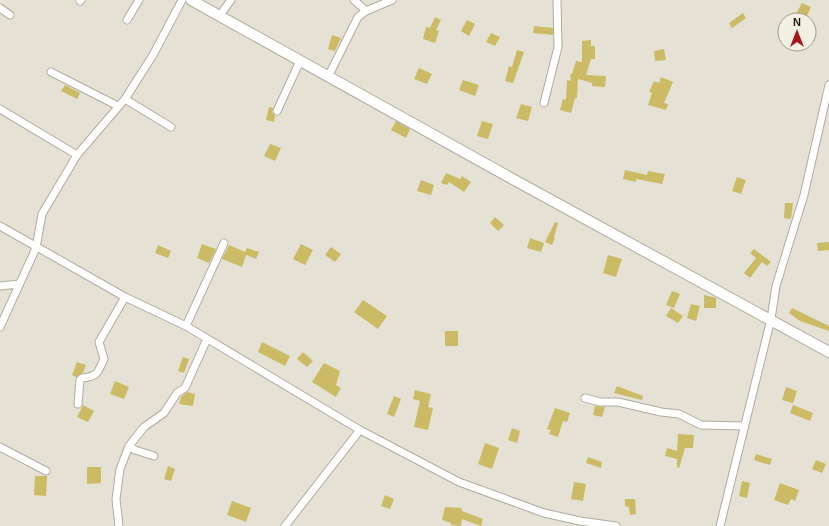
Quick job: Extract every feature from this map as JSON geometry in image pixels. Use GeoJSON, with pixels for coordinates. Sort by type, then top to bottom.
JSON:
{"type":"FeatureCollection","features":[{"type":"Feature","properties":{"kind":"street"},"geometry":{"type":"LineString","coordinates":[[127,20],[139,0]]}},
{"type":"Feature","properties":{"kind":"street"},"geometry":{"type":"LineString","coordinates":[[0,327],[36,248],[42,214],[77,155],[125,99],[153,55],[182,0]]}},
{"type":"Feature","properties":{"kind":"street"},"geometry":{"type":"LineString","coordinates":[[191,0],[328,77],[829,352]]}},
{"type":"Feature","properties":{"kind":"street"},"geometry":{"type":"LineString","coordinates":[[220,15],[231,0]]}},
{"type":"Feature","properties":{"kind":"street"},"geometry":{"type":"LineString","coordinates":[[354,0],[366,11]]}},
{"type":"Feature","properties":{"kind":"street"},"geometry":{"type":"LineString","coordinates":[[328,77],[354,23],[366,11],[392,0]]}},
{"type":"Feature","properties":{"kind":"street"},"geometry":{"type":"LineString","coordinates":[[544,103],[558,47],[557,0]]}},
{"type":"Feature","properties":{"kind":"street"},"geometry":{"type":"LineString","coordinates":[[0,8],[10,15]]}},
{"type":"Feature","properties":{"kind":"street"},"geometry":{"type":"LineString","coordinates":[[277,111],[300,61]]}},
{"type":"Feature","properties":{"kind":"street"},"geometry":{"type":"LineString","coordinates":[[50,72],[118,106]]}},
{"type":"Feature","properties":{"kind":"street"},"geometry":{"type":"LineString","coordinates":[[720,526],[771,320],[776,286],[804,195],[829,85]]}},
{"type":"Feature","properties":{"kind":"street"},"geometry":{"type":"LineString","coordinates":[[125,99],[171,127]]}},
{"type":"Feature","properties":{"kind":"street"},"geometry":{"type":"LineString","coordinates":[[0,109],[77,155]]}},
{"type":"Feature","properties":{"kind":"street"},"geometry":{"type":"LineString","coordinates":[[0,226],[36,248],[124,297],[186,326],[360,430],[459,482],[488,494],[544,513],[580,521],[616,526]]}},
{"type":"Feature","properties":{"kind":"street"},"geometry":{"type":"LineString","coordinates":[[186,326],[224,243]]}},
{"type":"Feature","properties":{"kind":"street"},"geometry":{"type":"LineString","coordinates":[[0,286],[19,284]]}},
{"type":"Feature","properties":{"kind":"street"},"geometry":{"type":"LineString","coordinates":[[78,404],[80,380],[82,378],[94,377],[97,374],[104,359],[99,342],[124,297]]}},
{"type":"Feature","properties":{"kind":"street"},"geometry":{"type":"LineString","coordinates":[[119,526],[116,499],[120,469],[129,446],[144,427],[164,413],[177,393],[186,388],[207,339]]}},
{"type":"Feature","properties":{"kind":"street"},"geometry":{"type":"LineString","coordinates":[[585,398],[600,402],[618,402],[661,412],[679,414],[701,425],[744,426]]}},
{"type":"Feature","properties":{"kind":"street"},"geometry":{"type":"LineString","coordinates":[[285,526],[360,430]]}},
{"type":"Feature","properties":{"kind":"street"},"geometry":{"type":"LineString","coordinates":[[129,446],[135,450],[154,456]]}},
{"type":"Feature","properties":{"kind":"street"},"geometry":{"type":"LineString","coordinates":[[0,447],[46,471]]}},
{"type":"Feature","properties":{"kind":"building"},"geometry":{"type":"Polygon","coordinates":[[[802,3],[811,7],[809,12],[797,12],[802,3]]]}},
{"type":"Feature","properties":{"kind":"building"},"geometry":{"type":"Polygon","coordinates":[[[743,13],[746,18],[732,28],[729,23],[743,13]]]}},
{"type":"Feature","properties":{"kind":"building"},"geometry":{"type":"Polygon","coordinates":[[[435,17],[441,20],[436,30],[439,31],[435,43],[423,39],[426,27],[430,28],[435,17]]]}},
{"type":"Feature","properties":{"kind":"building"},"geometry":{"type":"Polygon","coordinates":[[[467,20],[475,24],[469,36],[461,31],[467,20]]]}},
{"type":"Feature","properties":{"kind":"building"},"geometry":{"type":"Polygon","coordinates":[[[534,26],[553,28],[553,35],[533,33],[534,26]]]}},
{"type":"Feature","properties":{"kind":"building"},"geometry":{"type":"Polygon","coordinates":[[[491,33],[500,37],[495,46],[486,42],[491,33]]]}},
{"type":"Feature","properties":{"kind":"building"},"geometry":{"type":"Polygon","coordinates":[[[332,35],[341,38],[335,51],[328,49],[332,35]]]}},
{"type":"Feature","properties":{"kind":"building"},"geometry":{"type":"Polygon","coordinates":[[[591,40],[591,46],[595,46],[595,59],[591,59],[586,75],[606,76],[605,87],[592,86],[592,83],[578,79],[577,98],[575,98],[571,113],[560,110],[563,99],[566,100],[567,80],[571,81],[570,74],[572,74],[576,61],[582,62],[582,41],[591,40]]]}},
{"type":"Feature","properties":{"kind":"building"},"geometry":{"type":"Polygon","coordinates":[[[664,49],[666,60],[655,61],[654,51],[664,49]]]}},
{"type":"Feature","properties":{"kind":"building"},"geometry":{"type":"Polygon","coordinates":[[[517,50],[524,52],[513,83],[505,81],[509,66],[512,67],[517,50]]]}},
{"type":"Feature","properties":{"kind":"building"},"geometry":{"type":"Polygon","coordinates":[[[419,68],[432,74],[427,84],[414,79],[419,68]]]}},
{"type":"Feature","properties":{"kind":"building"},"geometry":{"type":"Polygon","coordinates":[[[661,77],[673,82],[664,103],[668,104],[666,110],[648,105],[652,93],[649,92],[654,81],[659,83],[661,77]]]}},
{"type":"Feature","properties":{"kind":"building"},"geometry":{"type":"Polygon","coordinates":[[[463,80],[479,85],[475,96],[459,90],[463,80]]]}},
{"type":"Feature","properties":{"kind":"building"},"geometry":{"type":"Polygon","coordinates":[[[65,85],[80,93],[77,99],[61,91],[65,85]]]}},
{"type":"Feature","properties":{"kind":"building"},"geometry":{"type":"Polygon","coordinates":[[[521,104],[532,107],[528,121],[516,118],[521,104]]]}},
{"type":"Feature","properties":{"kind":"building"},"geometry":{"type":"Polygon","coordinates":[[[269,107],[273,108],[272,112],[275,116],[274,122],[266,120],[269,107]]]}},
{"type":"Feature","properties":{"kind":"building"},"geometry":{"type":"Polygon","coordinates":[[[396,121],[410,129],[406,138],[391,130],[396,121]]]}},
{"type":"Feature","properties":{"kind":"building"},"geometry":{"type":"Polygon","coordinates":[[[482,121],[493,124],[488,139],[477,136],[482,121]]]}},
{"type":"Feature","properties":{"kind":"building"},"geometry":{"type":"Polygon","coordinates":[[[270,144],[281,148],[275,161],[264,156],[270,144]]]}},
{"type":"Feature","properties":{"kind":"building"},"geometry":{"type":"Polygon","coordinates":[[[625,170],[647,175],[648,171],[665,174],[662,184],[636,179],[636,182],[623,179],[625,170]]]}},
{"type":"Feature","properties":{"kind":"building"},"geometry":{"type":"Polygon","coordinates":[[[446,173],[460,179],[462,176],[471,182],[464,192],[449,182],[447,185],[441,183],[446,173]]]}},
{"type":"Feature","properties":{"kind":"building"},"geometry":{"type":"Polygon","coordinates":[[[737,177],[746,180],[741,194],[732,191],[737,177]]]}},
{"type":"Feature","properties":{"kind":"building"},"geometry":{"type":"Polygon","coordinates":[[[421,180],[434,185],[431,195],[417,191],[421,180]]]}},
{"type":"Feature","properties":{"kind":"building"},"geometry":{"type":"Polygon","coordinates":[[[785,203],[793,203],[791,219],[784,218],[785,203]]]}},
{"type":"Feature","properties":{"kind":"building"},"geometry":{"type":"Polygon","coordinates":[[[495,217],[504,225],[498,231],[490,223],[495,217]]]}},
{"type":"Feature","properties":{"kind":"building"},"geometry":{"type":"Polygon","coordinates":[[[555,222],[558,223],[552,245],[545,242],[555,222]]]}},
{"type":"Feature","properties":{"kind":"building"},"geometry":{"type":"Polygon","coordinates":[[[530,238],[544,243],[541,252],[527,248],[530,238]]]}},
{"type":"Feature","properties":{"kind":"building"},"geometry":{"type":"Polygon","coordinates":[[[829,242],[829,250],[818,251],[817,243],[829,242]]]}},
{"type":"Feature","properties":{"kind":"building"},"geometry":{"type":"Polygon","coordinates":[[[202,244],[216,249],[209,263],[197,258],[202,244]]]}},
{"type":"Feature","properties":{"kind":"building"},"geometry":{"type":"Polygon","coordinates":[[[301,244],[313,250],[305,265],[293,259],[301,244]]]}},
{"type":"Feature","properties":{"kind":"building"},"geometry":{"type":"Polygon","coordinates":[[[158,245],[171,251],[168,258],[155,253],[158,245]]]}},
{"type":"Feature","properties":{"kind":"building"},"geometry":{"type":"Polygon","coordinates":[[[229,245],[245,252],[247,248],[259,252],[256,259],[246,255],[242,267],[222,259],[229,245]]]}},
{"type":"Feature","properties":{"kind":"building"},"geometry":{"type":"Polygon","coordinates":[[[331,247],[341,254],[335,262],[325,255],[331,247]]]}},
{"type":"Feature","properties":{"kind":"building"},"geometry":{"type":"Polygon","coordinates":[[[754,249],[771,262],[767,266],[762,262],[750,278],[744,273],[756,258],[750,253],[754,249]]]}},
{"type":"Feature","properties":{"kind":"building"},"geometry":{"type":"Polygon","coordinates":[[[608,255],[622,259],[616,277],[603,273],[608,255]]]}},
{"type":"Feature","properties":{"kind":"building"},"geometry":{"type":"Polygon","coordinates":[[[672,291],[680,294],[674,308],[666,305],[672,291]]]}},
{"type":"Feature","properties":{"kind":"building"},"geometry":{"type":"Polygon","coordinates":[[[704,295],[716,298],[716,308],[704,308],[704,295]]]}},
{"type":"Feature","properties":{"kind":"building"},"geometry":{"type":"Polygon","coordinates":[[[363,300],[387,316],[378,329],[354,312],[363,300]]]}},
{"type":"Feature","properties":{"kind":"building"},"geometry":{"type":"Polygon","coordinates":[[[691,304],[700,306],[696,321],[687,318],[691,304]]]}},
{"type":"Feature","properties":{"kind":"building"},"geometry":{"type":"Polygon","coordinates":[[[671,308],[683,316],[678,323],[666,316],[671,308]]]}},
{"type":"Feature","properties":{"kind":"building"},"geometry":{"type":"Polygon","coordinates":[[[792,308],[829,326],[829,331],[800,321],[789,313],[792,308]]]}},
{"type":"Feature","properties":{"kind":"building"},"geometry":{"type":"Polygon","coordinates":[[[445,331],[458,331],[458,346],[445,346],[445,331]]]}},
{"type":"Feature","properties":{"kind":"building"},"geometry":{"type":"Polygon","coordinates":[[[262,342],[290,356],[285,366],[258,352],[262,342]]]}},
{"type":"Feature","properties":{"kind":"building"},"geometry":{"type":"Polygon","coordinates":[[[303,352],[313,361],[307,367],[297,359],[303,352]]]}},
{"type":"Feature","properties":{"kind":"building"},"geometry":{"type":"Polygon","coordinates":[[[183,357],[189,359],[184,373],[178,371],[183,357]]]}},
{"type":"Feature","properties":{"kind":"building"},"geometry":{"type":"Polygon","coordinates":[[[77,362],[86,365],[83,373],[76,377],[72,375],[77,362]]]}},
{"type":"Feature","properties":{"kind":"building"},"geometry":{"type":"Polygon","coordinates":[[[324,363],[340,371],[336,385],[341,388],[336,397],[312,382],[324,363]]]}},
{"type":"Feature","properties":{"kind":"building"},"geometry":{"type":"Polygon","coordinates":[[[115,381],[129,387],[124,399],[110,394],[115,381]]]}},
{"type":"Feature","properties":{"kind":"building"},"geometry":{"type":"Polygon","coordinates":[[[617,386],[643,396],[642,400],[614,393],[617,386]]]}},
{"type":"Feature","properties":{"kind":"building"},"geometry":{"type":"Polygon","coordinates":[[[786,387],[797,391],[793,403],[782,400],[786,387]]]}},
{"type":"Feature","properties":{"kind":"building"},"geometry":{"type":"Polygon","coordinates":[[[415,390],[431,394],[428,407],[433,408],[428,430],[414,427],[420,401],[413,399],[415,390]]]}},
{"type":"Feature","properties":{"kind":"building"},"geometry":{"type":"Polygon","coordinates":[[[187,392],[195,394],[193,406],[179,404],[181,397],[187,392]]]}},
{"type":"Feature","properties":{"kind":"building"},"geometry":{"type":"Polygon","coordinates":[[[394,396],[401,399],[394,417],[387,414],[394,396]]]}},
{"type":"Feature","properties":{"kind":"building"},"geometry":{"type":"Polygon","coordinates":[[[83,405],[94,411],[88,422],[77,417],[83,405]]]}},
{"type":"Feature","properties":{"kind":"building"},"geometry":{"type":"Polygon","coordinates":[[[793,405],[813,413],[810,421],[790,413],[793,405]]]}},
{"type":"Feature","properties":{"kind":"building"},"geometry":{"type":"Polygon","coordinates":[[[595,406],[605,407],[602,417],[593,415],[595,406]]]}},
{"type":"Feature","properties":{"kind":"building"},"geometry":{"type":"Polygon","coordinates":[[[555,408],[570,413],[567,422],[563,421],[558,437],[549,434],[551,430],[547,429],[555,408]]]}},
{"type":"Feature","properties":{"kind":"building"},"geometry":{"type":"Polygon","coordinates":[[[512,428],[520,431],[517,443],[508,440],[512,428]]]}},
{"type":"Feature","properties":{"kind":"building"},"geometry":{"type":"Polygon","coordinates":[[[678,434],[694,435],[693,448],[685,448],[679,468],[677,467],[677,459],[665,456],[667,448],[677,451],[678,434]]]}},
{"type":"Feature","properties":{"kind":"building"},"geometry":{"type":"Polygon","coordinates":[[[485,443],[499,448],[492,469],[478,464],[485,443]]]}},
{"type":"Feature","properties":{"kind":"building"},"geometry":{"type":"Polygon","coordinates":[[[756,454],[772,459],[770,465],[754,460],[756,454]]]}},
{"type":"Feature","properties":{"kind":"building"},"geometry":{"type":"Polygon","coordinates":[[[588,457],[602,462],[601,468],[586,463],[588,457]]]}},
{"type":"Feature","properties":{"kind":"building"},"geometry":{"type":"Polygon","coordinates":[[[816,460],[826,464],[822,473],[812,469],[816,460]]]}},
{"type":"Feature","properties":{"kind":"building"},"geometry":{"type":"Polygon","coordinates":[[[168,466],[175,469],[171,481],[164,479],[168,466]]]}},
{"type":"Feature","properties":{"kind":"building"},"geometry":{"type":"Polygon","coordinates":[[[87,467],[101,467],[101,483],[87,484],[87,467]]]}},
{"type":"Feature","properties":{"kind":"building"},"geometry":{"type":"Polygon","coordinates":[[[35,476],[47,476],[46,496],[34,495],[35,476]]]}},
{"type":"Feature","properties":{"kind":"building"},"geometry":{"type":"Polygon","coordinates":[[[742,481],[750,483],[747,498],[739,496],[742,481]]]}},
{"type":"Feature","properties":{"kind":"building"},"geometry":{"type":"Polygon","coordinates":[[[574,482],[586,484],[583,501],[571,499],[574,482]]]}},
{"type":"Feature","properties":{"kind":"building"},"geometry":{"type":"Polygon","coordinates":[[[780,483],[799,490],[795,501],[791,499],[788,505],[774,500],[780,483]]]}},
{"type":"Feature","properties":{"kind":"building"},"geometry":{"type":"Polygon","coordinates":[[[385,495],[394,499],[390,509],[381,506],[385,495]]]}},
{"type":"Feature","properties":{"kind":"building"},"geometry":{"type":"Polygon","coordinates":[[[625,499],[635,499],[636,514],[630,515],[629,507],[625,506],[625,499]]]}},
{"type":"Feature","properties":{"kind":"building"},"geometry":{"type":"Polygon","coordinates":[[[232,501],[251,508],[246,522],[227,515],[232,501]]]}},
{"type":"Feature","properties":{"kind":"building"},"geometry":{"type":"Polygon","coordinates":[[[445,507],[462,508],[462,511],[483,519],[481,526],[462,519],[461,526],[451,525],[451,523],[442,520],[445,507]]]}}]}
